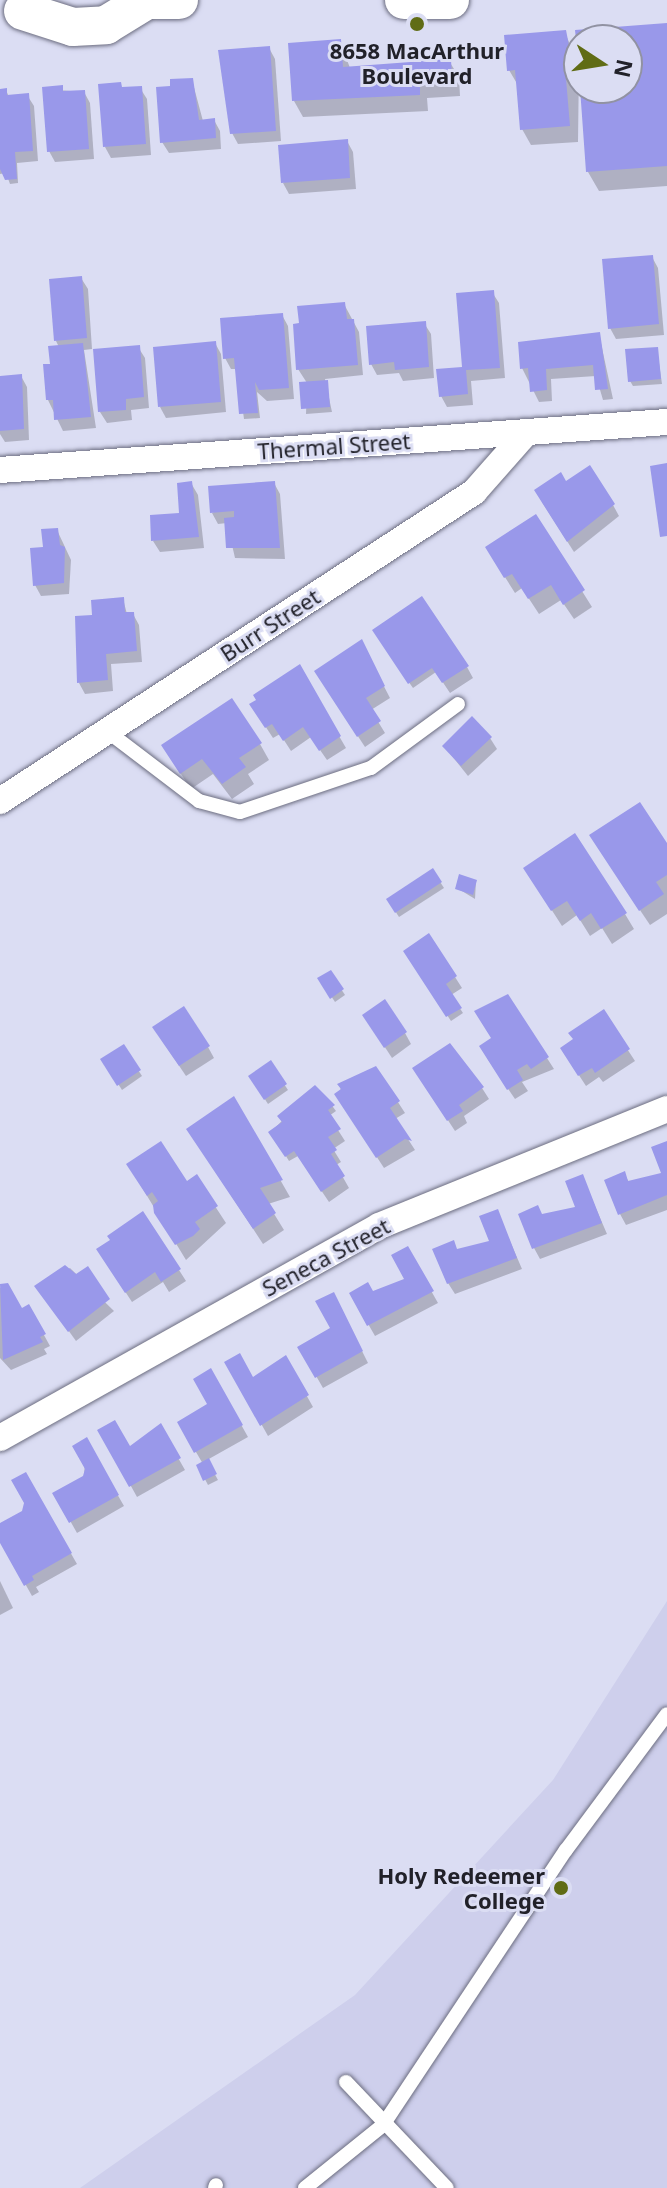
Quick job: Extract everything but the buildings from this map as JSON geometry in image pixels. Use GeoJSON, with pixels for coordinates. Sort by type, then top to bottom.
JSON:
{"type":"FeatureCollection","features":[{"type":"Feature","properties":{"kind":"main road"},"geometry":{"type":"LineString","coordinates":[[404,0],[450,0]]}},
{"type":"Feature","properties":{"kind":"main road"},"geometry":{"type":"LineString","coordinates":[[22,6],[73,27],[106,25],[152,1]]}},
{"type":"Feature","properties":{"kind":"street","name":"Thermal Street"},"geometry":{"type":"LineString","coordinates":[[0,470],[667,422]]}},
{"type":"Feature","properties":{"kind":"street","name":"Burr Street"},"geometry":{"type":"LineString","coordinates":[[0,801],[474,492],[526,433]]}},
{"type":"Feature","properties":{"kind":"street","name":"Seneca Street"},"geometry":{"type":"LineString","coordinates":[[0,1438],[379,1226],[667,1109]]}},
{"type":"Feature","properties":{"kind":"lane"},"geometry":{"type":"LineString","coordinates":[[107,731],[199,801],[240,812],[371,768],[458,704]]}},
{"type":"Feature","properties":{"kind":"lane"},"geometry":{"type":"LineString","coordinates":[[305,2188],[383,2125],[566,1850],[667,1714]]}},
{"type":"Feature","properties":{"kind":"lane"},"geometry":{"type":"LineString","coordinates":[[346,2082],[383,2125],[447,2188]]}},
{"type":"Feature","properties":{"kind":"shaded area","name":"Holy Redeemer College"},"geometry":{"type":"Polygon","coordinates":[[[667,1601],[667,2188],[80,2188],[355,1995],[553,1780],[667,1601]]]}},
{"type":"Feature","properties":{"kind":"place","name":"8658 MacArthur Boulevard"},"geometry":{"type":"Point","coordinates":[417,24]}},
{"type":"Feature","properties":{"kind":"place","name":"Holy Redeemer College"},"geometry":{"type":"Point","coordinates":[561,1888]}}]}
